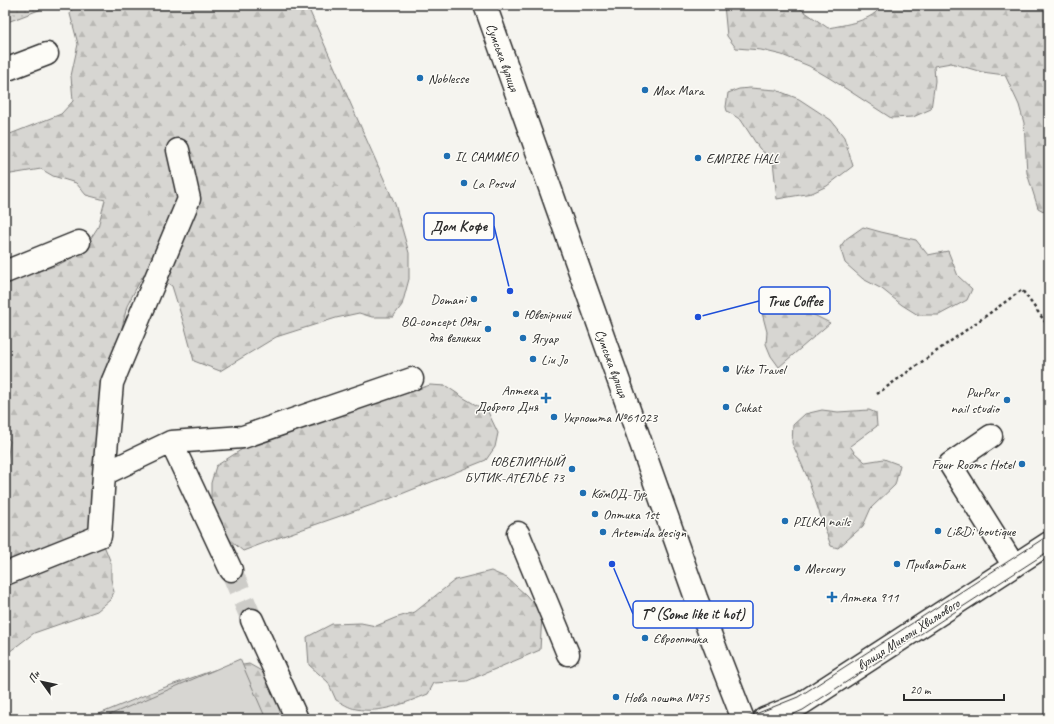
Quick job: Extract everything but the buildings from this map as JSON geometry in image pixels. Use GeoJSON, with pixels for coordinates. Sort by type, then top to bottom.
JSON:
{"type":"FeatureCollection","features":[{"type":"Feature","properties":{"kind":"main road","name":"Сумська вулиця"},"geometry":{"type":"LineString","coordinates":[[485,5],[696,598],[743,719]]}},
{"type":"Feature","properties":{"kind":"main road"},"geometry":{"type":"LineString","coordinates":[[5,70],[46,54]]}},
{"type":"Feature","properties":{"kind":"main road"},"geometry":{"type":"LineString","coordinates":[[5,574],[100,536],[112,383],[189,199],[178,150]]}},
{"type":"Feature","properties":{"kind":"main road"},"geometry":{"type":"LineString","coordinates":[[5,272],[80,242]]}},
{"type":"Feature","properties":{"kind":"main road"},"geometry":{"type":"LineString","coordinates":[[104,474],[171,442],[243,437],[412,379]]}},
{"type":"Feature","properties":{"kind":"main road"},"geometry":{"type":"LineString","coordinates":[[991,436],[950,464],[1014,566]]}},
{"type":"Feature","properties":{"kind":"main road"},"geometry":{"type":"LineString","coordinates":[[171,442],[231,570]]}},
{"type":"Feature","properties":{"kind":"main road"},"geometry":{"type":"LineString","coordinates":[[518,533],[568,654]]}},
{"type":"Feature","properties":{"kind":"main road","name":"вулиця Миколи Хвильового"},"geometry":{"type":"LineString","coordinates":[[764,719],[801,704],[1049,543]]}},
{"type":"Feature","properties":{"kind":"main road"},"geometry":{"type":"LineString","coordinates":[[252,620],[296,719]]}},
{"type":"Feature","properties":{"kind":"path"},"geometry":{"type":"LineString","coordinates":[[877,394],[1022,290],[1049,327]]}},
{"type":"Feature","properties":{"kind":"path"},"geometry":{"type":"LineString","coordinates":[[598,495],[609,490]]}},
{"type":"Feature","properties":{"kind":"green space"},"geometry":{"type":"Polygon","coordinates":[[[5,5],[52,5],[5,23],[5,5]]]}},
{"type":"Feature","properties":{"kind":"green space"},"geometry":{"type":"Polygon","coordinates":[[[74,5],[307,5],[395,204],[409,253],[409,279],[402,305],[393,317],[372,317],[359,313],[336,318],[276,337],[220,371],[194,361],[172,286],[166,282],[142,277],[127,306],[105,401],[92,515],[111,563],[111,579],[114,592],[110,600],[97,611],[34,633],[5,655],[5,474],[10,441],[5,434],[5,282],[58,265],[82,252],[98,227],[105,200],[86,195],[76,183],[53,176],[41,169],[5,175],[5,136],[61,114],[73,101],[71,76],[78,44],[70,14],[74,5]]]}},
{"type":"Feature","properties":{"kind":"green space"},"geometry":{"type":"Polygon","coordinates":[[[724,5],[795,5],[828,28],[866,19],[878,10],[881,5],[1049,5],[1049,214],[1038,208],[1027,173],[1024,123],[1019,105],[1005,75],[982,72],[951,63],[934,66],[935,81],[931,109],[913,117],[891,118],[809,66],[782,55],[761,50],[736,48],[727,36],[724,5]]]}},
{"type":"Feature","properties":{"kind":"green space"},"geometry":{"type":"Polygon","coordinates":[[[750,88],[776,90],[799,99],[831,120],[844,137],[853,166],[827,186],[812,193],[777,199],[773,161],[759,148],[741,120],[727,111],[726,107],[728,93],[739,89],[750,88]]]}},
{"type":"Feature","properties":{"kind":"green space"},"geometry":{"type":"Polygon","coordinates":[[[863,227],[916,240],[928,255],[948,251],[958,276],[972,289],[967,300],[939,315],[918,315],[902,305],[882,289],[863,279],[845,263],[840,247],[846,239],[863,227]]]}},
{"type":"Feature","properties":{"kind":"green space"},"geometry":{"type":"Polygon","coordinates":[[[774,303],[790,303],[830,323],[779,367],[771,356],[766,344],[767,332],[761,309],[774,303]]]}},
{"type":"Feature","properties":{"kind":"green space"},"geometry":{"type":"Polygon","coordinates":[[[430,385],[446,386],[488,412],[498,433],[495,447],[486,460],[389,499],[243,551],[230,540],[220,526],[211,504],[211,483],[216,466],[247,446],[378,398],[407,393],[430,385]]]}},
{"type":"Feature","properties":{"kind":"green space"},"geometry":{"type":"Polygon","coordinates":[[[822,410],[838,412],[869,410],[876,413],[877,426],[850,446],[865,462],[884,459],[900,465],[895,485],[871,508],[863,526],[838,548],[831,546],[806,474],[792,443],[793,425],[805,414],[822,410]]]}},
{"type":"Feature","properties":{"kind":"green space"},"geometry":{"type":"Polygon","coordinates":[[[491,571],[507,578],[526,595],[542,614],[540,650],[467,681],[434,683],[428,694],[393,707],[375,710],[348,707],[336,700],[328,682],[309,665],[307,637],[332,624],[361,623],[376,626],[415,612],[455,580],[491,571]]]}},
{"type":"Feature","properties":{"kind":"green space"},"geometry":{"type":"Polygon","coordinates":[[[240,659],[266,719],[100,719],[240,659]]]}},
{"type":"Feature","properties":{"kind":"green space"},"geometry":{"type":"Polygon","coordinates":[[[249,664],[265,673],[288,719],[87,719],[160,689],[214,670],[249,664]]]}},
{"type":"Feature","properties":{"kind":"tunnel"},"geometry":{"type":"LineString","coordinates":[[231,570],[252,620]]}},
{"type":"Feature","properties":{"kind":"tram line"},"geometry":{"type":"LineString","coordinates":[[743,719],[798,697],[1049,535]]}},
{"type":"Feature","properties":{"kind":"tram line"},"geometry":{"type":"LineString","coordinates":[[783,719],[803,710],[1049,551]]}},
{"type":"Feature","properties":{"kind":"place","name":"Noblesse"},"geometry":{"type":"Point","coordinates":[420,78]}},
{"type":"Feature","properties":{"kind":"place","name":"Max Mara"},"geometry":{"type":"Point","coordinates":[645,90]}},
{"type":"Feature","properties":{"kind":"place","name":"IL CAMMEO"},"geometry":{"type":"Point","coordinates":[447,156]}},
{"type":"Feature","properties":{"kind":"place","name":"EMPIRE HALL"},"geometry":{"type":"Point","coordinates":[698,158]}},
{"type":"Feature","properties":{"kind":"place","name":"La Posud"},"geometry":{"type":"Point","coordinates":[464,183]}},
{"type":"Feature","properties":{"kind":"place","name":"Дом Кофе"},"geometry":{"type":"Point","coordinates":[510,291]}},
{"type":"Feature","properties":{"kind":"place","name":"Domani"},"geometry":{"type":"Point","coordinates":[474,299]}},
{"type":"Feature","properties":{"kind":"place","name":"Ювелірний"},"geometry":{"type":"Point","coordinates":[516,314]}},
{"type":"Feature","properties":{"kind":"place","name":"True Coffee"},"geometry":{"type":"Point","coordinates":[698,317]}},
{"type":"Feature","properties":{"kind":"place","name":"BQ-concept Одяг для великих"},"geometry":{"type":"Point","coordinates":[488,329]}},
{"type":"Feature","properties":{"kind":"place","name":"Ягуар"},"geometry":{"type":"Point","coordinates":[523,338]}},
{"type":"Feature","properties":{"kind":"place","name":"Liu Jo"},"geometry":{"type":"Point","coordinates":[533,359]}},
{"type":"Feature","properties":{"kind":"place","name":"Viko Travel"},"geometry":{"type":"Point","coordinates":[726,369]}},
{"type":"Feature","properties":{"kind":"place","name":"Аптека Доброго Дня"},"geometry":{"type":"Point","coordinates":[546,398]}},
{"type":"Feature","properties":{"kind":"place","name":"PurPur nail studio"},"geometry":{"type":"Point","coordinates":[1007,400]}},
{"type":"Feature","properties":{"kind":"place","name":"Cukat"},"geometry":{"type":"Point","coordinates":[726,407]}},
{"type":"Feature","properties":{"kind":"place","name":"Укрпошта №61023"},"geometry":{"type":"Point","coordinates":[554,417]}},
{"type":"Feature","properties":{"kind":"place","name":"Four Rooms Hotel"},"geometry":{"type":"Point","coordinates":[1022,464]}},
{"type":"Feature","properties":{"kind":"place","name":"ЮВЕЛИРНЫЙ БУТИК-АТЕЛЬЕ 73"},"geometry":{"type":"Point","coordinates":[572,469]}},
{"type":"Feature","properties":{"kind":"place","name":"КомОД-Тур"},"geometry":{"type":"Point","coordinates":[583,493]}},
{"type":"Feature","properties":{"kind":"place","name":"Оптика 1st"},"geometry":{"type":"Point","coordinates":[595,514]}},
{"type":"Feature","properties":{"kind":"place","name":"PILKA nails"},"geometry":{"type":"Point","coordinates":[785,521]}},
{"type":"Feature","properties":{"kind":"place","name":"Li&Di boutique"},"geometry":{"type":"Point","coordinates":[938,531]}},
{"type":"Feature","properties":{"kind":"place","name":"Аrtemida design"},"geometry":{"type":"Point","coordinates":[603,532]}},
{"type":"Feature","properties":{"kind":"place","name":"T° (Some like it hot)"},"geometry":{"type":"Point","coordinates":[612,564]}},
{"type":"Feature","properties":{"kind":"place","name":"ПриватБанк"},"geometry":{"type":"Point","coordinates":[897,564]}},
{"type":"Feature","properties":{"kind":"place","name":"Mercury"},"geometry":{"type":"Point","coordinates":[797,568]}},
{"type":"Feature","properties":{"kind":"place","name":"Аптека 911"},"geometry":{"type":"Point","coordinates":[832,597]}},
{"type":"Feature","properties":{"kind":"place","name":"Єврооптика"},"geometry":{"type":"Point","coordinates":[645,638]}},
{"type":"Feature","properties":{"kind":"place","name":"Нова пошта №75"},"geometry":{"type":"Point","coordinates":[616,697]}}]}
